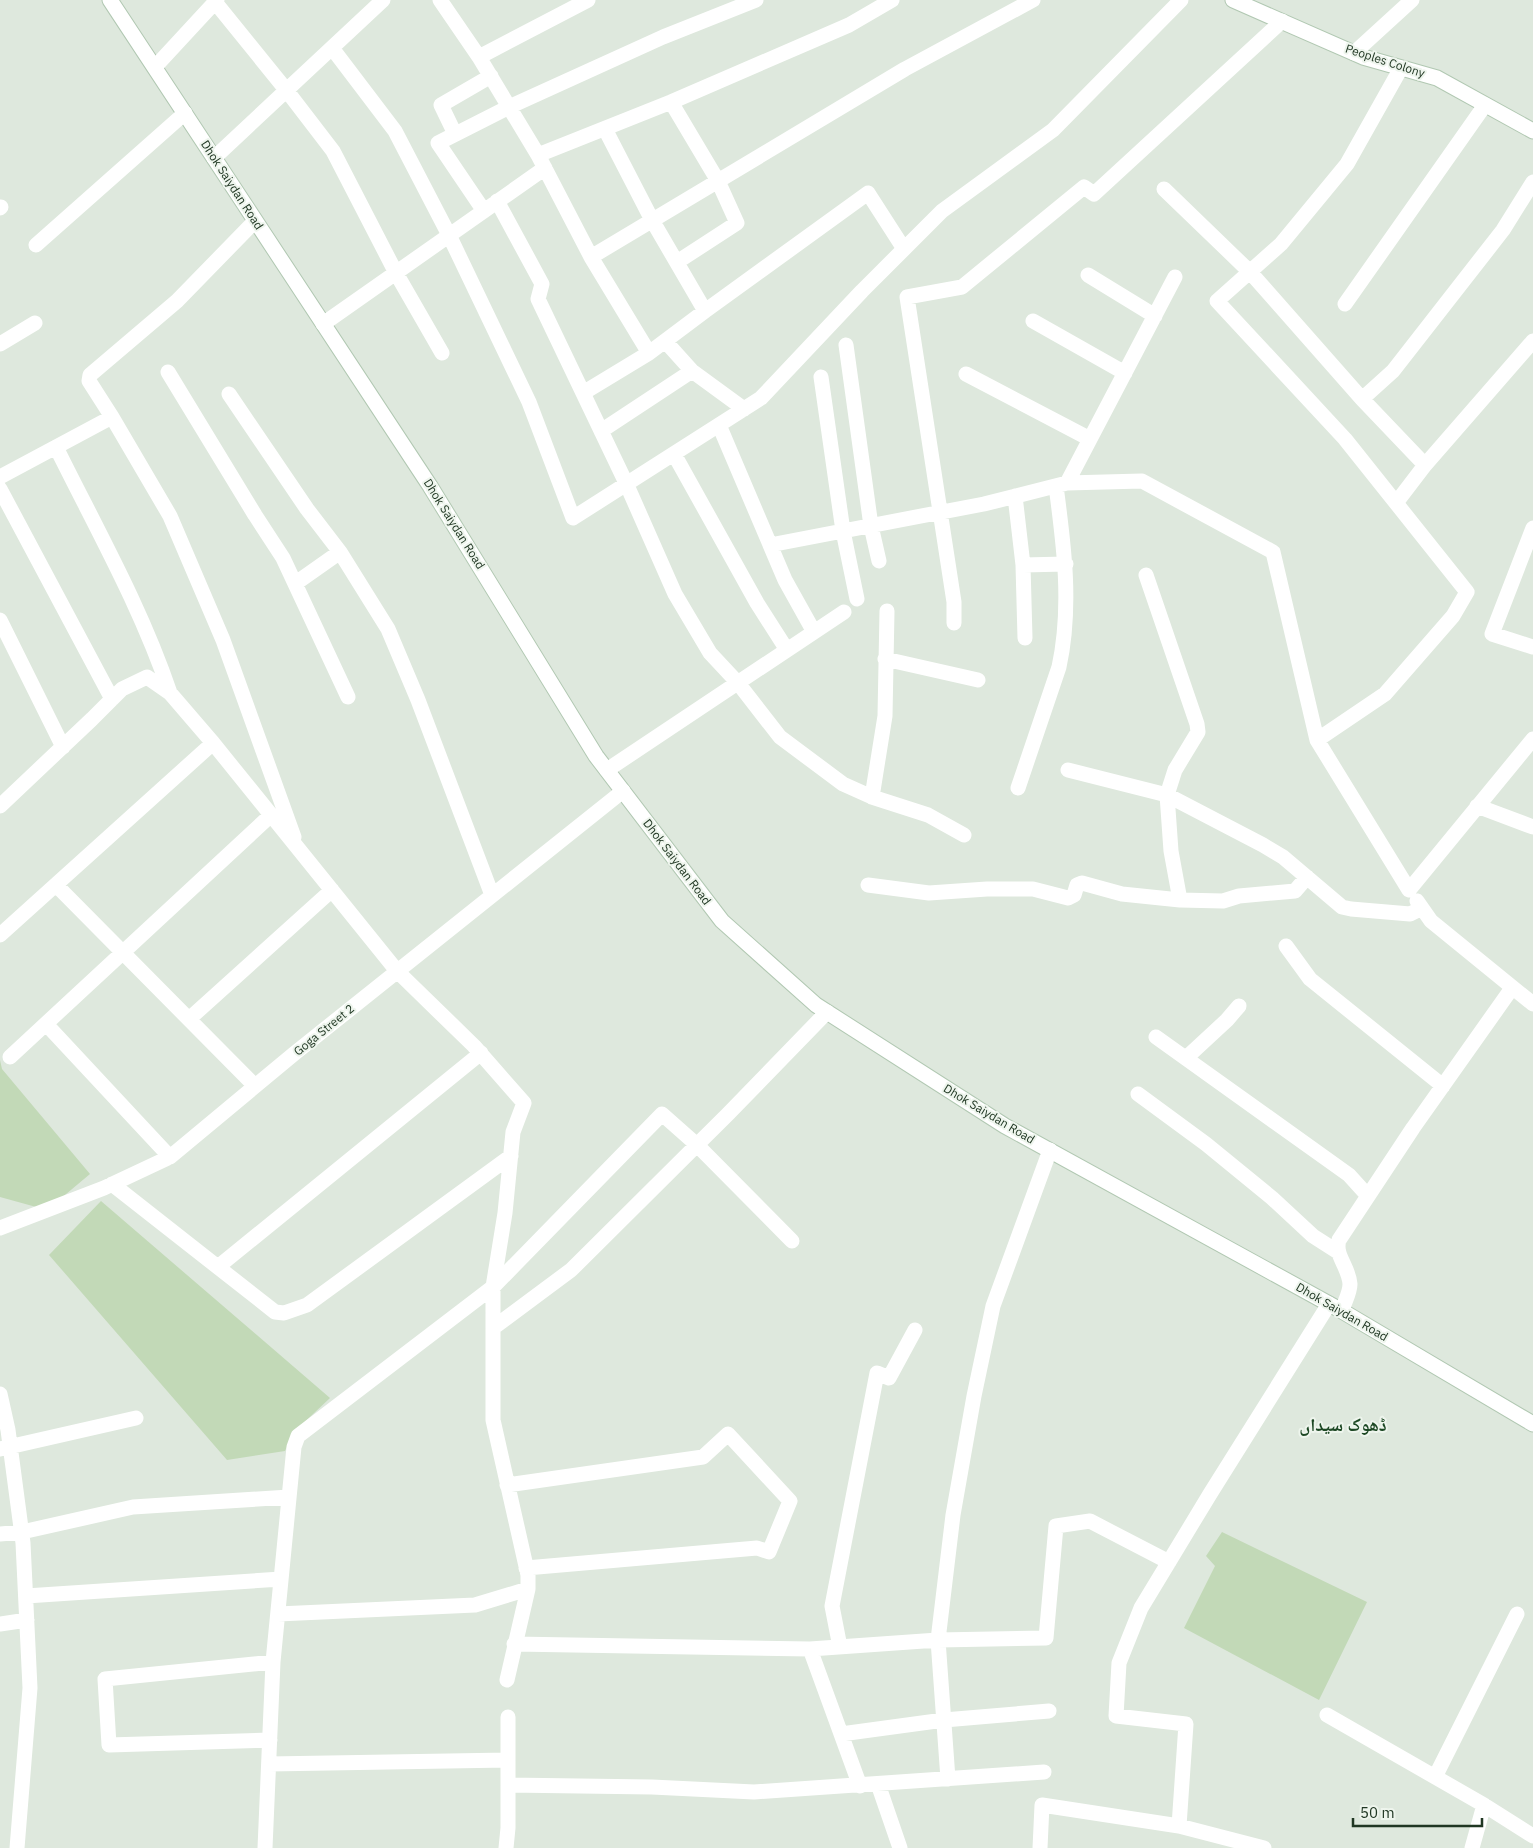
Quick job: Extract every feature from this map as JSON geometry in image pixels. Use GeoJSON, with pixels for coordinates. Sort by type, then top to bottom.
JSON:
{"type":"FeatureCollection","features":[{"type":"Feature","properties":{"kind":"street","name":"Dhok Saiydan Road"},"geometry":{"type":"LineString","coordinates":[[110,0],[430,486],[596,756],[722,921],[816,1005],[1005,1126],[1335,1307],[1533,1424]]}},
{"type":"Feature","properties":{"kind":"street"},"geometry":{"type":"LineString","coordinates":[[214,158],[384,0]]}},
{"type":"Feature","properties":{"kind":"street"},"geometry":{"type":"LineString","coordinates":[[440,0],[479,56],[541,162],[591,256],[649,353]]}},
{"type":"Feature","properties":{"kind":"street"},"geometry":{"type":"LineString","coordinates":[[479,56],[588,0]]}},
{"type":"Feature","properties":{"kind":"street"},"geometry":{"type":"LineString","coordinates":[[484,211],[438,142],[509,107],[663,37],[756,0]]}},
{"type":"Feature","properties":{"kind":"street"},"geometry":{"type":"LineString","coordinates":[[323,324],[484,211],[541,162],[605,129],[850,25],[892,0]]}},
{"type":"Feature","properties":{"kind":"street"},"geometry":{"type":"LineString","coordinates":[[591,256],[905,69],[1033,0]]}},
{"type":"Feature","properties":{"kind":"street"},"geometry":{"type":"LineString","coordinates":[[332,48],[395,131],[449,235],[529,402],[573,518],[761,398],[862,291],[942,211],[1053,130],[1182,0]]}},
{"type":"Feature","properties":{"kind":"street","name":"Peoples Colony"},"geometry":{"type":"LineString","coordinates":[[1233,0],[1354,53],[1437,78],[1533,131]]}},
{"type":"Feature","properties":{"kind":"street"},"geometry":{"type":"LineString","coordinates":[[1354,53],[1412,0]]}},
{"type":"Feature","properties":{"kind":"street"},"geometry":{"type":"LineString","coordinates":[[155,67],[216,1],[333,151],[396,272],[442,353]]}},
{"type":"Feature","properties":{"kind":"street"},"geometry":{"type":"LineString","coordinates":[[954,622],[954,602],[907,296],[962,287],[1084,187],[1094,194],[1282,21]]}},
{"type":"Feature","properties":{"kind":"street"},"geometry":{"type":"LineString","coordinates":[[1317,740],[1385,694],[1453,616],[1467,592],[1345,439],[1217,301],[1281,244],[1347,164],[1401,68]]}},
{"type":"Feature","properties":{"kind":"street"},"geometry":{"type":"LineString","coordinates":[[455,134],[441,105],[490,76]]}},
{"type":"Feature","properties":{"kind":"street"},"geometry":{"type":"LineString","coordinates":[[671,102],[718,181],[737,223],[677,262]]}},
{"type":"Feature","properties":{"kind":"street"},"geometry":{"type":"LineString","coordinates":[[1345,304],[1485,104]]}},
{"type":"Feature","properties":{"kind":"street"},"geometry":{"type":"LineString","coordinates":[[36,245],[185,113]]}},
{"type":"Feature","properties":{"kind":"street"},"geometry":{"type":"LineString","coordinates":[[605,129],[652,220],[705,311]]}},
{"type":"Feature","properties":{"kind":"street"},"geometry":{"type":"LineString","coordinates":[[1362,398],[1392,371],[1503,230],[1533,182]]}},
{"type":"Feature","properties":{"kind":"street"},"geometry":{"type":"LineString","coordinates":[[1164,189],[1250,272],[1362,398],[1425,465]]}},
{"type":"Feature","properties":{"kind":"street"},"geometry":{"type":"LineString","coordinates":[[583,393],[649,353],[868,193],[904,248]]}},
{"type":"Feature","properties":{"kind":"street"},"geometry":{"type":"LineString","coordinates":[[497,201],[542,284],[538,299],[626,483],[675,594],[710,653],[738,683],[780,736],[843,784],[928,815],[964,834]]}},
{"type":"Feature","properties":{"kind":"street"},"geometry":{"type":"LineString","coordinates":[[256,220],[177,301],[90,375],[89,381],[170,516],[224,640],[297,846]]}},
{"type":"Feature","properties":{"kind":"street"},"geometry":{"type":"LineString","coordinates":[[1088,274],[1155,316]]}},
{"type":"Feature","properties":{"kind":"street"},"geometry":{"type":"LineString","coordinates":[[1018,788],[1059,667],[1063,647],[1067,577],[1061,485],[1090,438],[1175,277]]}},
{"type":"Feature","properties":{"kind":"street"},"geometry":{"type":"LineString","coordinates":[[1033,321],[1125,373]]}},
{"type":"Feature","properties":{"kind":"street"},"geometry":{"type":"LineString","coordinates":[[0,344],[35,323]]}},
{"type":"Feature","properties":{"kind":"street"},"geometry":{"type":"LineString","coordinates":[[665,341],[692,371],[744,409]]}},
{"type":"Feature","properties":{"kind":"street"},"geometry":{"type":"LineString","coordinates":[[1396,503],[1425,465],[1533,341]]}},
{"type":"Feature","properties":{"kind":"street"},"geometry":{"type":"LineString","coordinates":[[846,344],[871,526],[879,561]]}},
{"type":"Feature","properties":{"kind":"street"},"geometry":{"type":"LineString","coordinates":[[600,430],[692,371]]}},
{"type":"Feature","properties":{"kind":"street"},"geometry":{"type":"LineString","coordinates":[[168,372],[255,515],[284,558],[348,696]]}},
{"type":"Feature","properties":{"kind":"street"},"geometry":{"type":"LineString","coordinates":[[966,374],[1090,438]]}},
{"type":"Feature","properties":{"kind":"street"},"geometry":{"type":"LineString","coordinates":[[820,377],[843,531],[857,598]]}},
{"type":"Feature","properties":{"kind":"street"},"geometry":{"type":"LineString","coordinates":[[229,394],[307,508],[340,552],[388,628],[418,700],[492,895]]}},
{"type":"Feature","properties":{"kind":"street"},"geometry":{"type":"LineString","coordinates":[[0,477],[112,417]]}},
{"type":"Feature","properties":{"kind":"street"},"geometry":{"type":"LineString","coordinates":[[719,425],[785,580],[814,632]]}},
{"type":"Feature","properties":{"kind":"street"},"geometry":{"type":"LineString","coordinates":[[56,447],[145,627],[156,651],[170,692]]}},
{"type":"Feature","properties":{"kind":"street"},"geometry":{"type":"LineString","coordinates":[[674,454],[757,602],[787,650]]}},
{"type":"Feature","properties":{"kind":"street"},"geometry":{"type":"LineString","coordinates":[[770,545],[940,512],[1061,485],[1142,480],[1273,552],[1317,740],[1408,890],[1431,921],[1533,1004]]}},
{"type":"Feature","properties":{"kind":"street"},"geometry":{"type":"LineString","coordinates":[[0,489],[112,699]]}},
{"type":"Feature","properties":{"kind":"street"},"geometry":{"type":"LineString","coordinates":[[1015,496],[1023,565],[1025,638]]}},
{"type":"Feature","properties":{"kind":"street"},"geometry":{"type":"LineString","coordinates":[[1533,528],[1492,634],[1533,647]]}},
{"type":"Feature","properties":{"kind":"street"},"geometry":{"type":"LineString","coordinates":[[296,583],[340,552]]}},
{"type":"Feature","properties":{"kind":"street"},"geometry":{"type":"LineString","coordinates":[[1023,565],[1066,564]]}},
{"type":"Feature","properties":{"kind":"street"},"geometry":{"type":"LineString","coordinates":[[1146,575],[1197,724],[1198,732],[1175,770],[1167,795],[1171,851],[1180,900]]}},
{"type":"Feature","properties":{"kind":"street"},"geometry":{"type":"LineString","coordinates":[[872,796],[885,716],[886,611]]}},
{"type":"Feature","properties":{"kind":"street"},"geometry":{"type":"LineString","coordinates":[[607,770],[844,612]]}},
{"type":"Feature","properties":{"kind":"street"},"geometry":{"type":"LineString","coordinates":[[0,620],[63,746]]}},
{"type":"Feature","properties":{"kind":"street"},"geometry":{"type":"LineString","coordinates":[[885,658],[978,680]]}},
{"type":"Feature","properties":{"kind":"street"},"geometry":{"type":"LineString","coordinates":[[1,800],[63,746],[122,689],[147,677],[170,692],[213,742],[397,971],[481,1053],[524,1103],[513,1132],[505,1213],[493,1287],[493,1420],[526,1568],[528,1589],[507,1680]]}},
{"type":"Feature","properties":{"kind":"street"},"geometry":{"type":"LineString","coordinates":[[1408,890],[1533,739]]}},
{"type":"Feature","properties":{"kind":"street"},"geometry":{"type":"LineString","coordinates":[[0,935],[213,742]]}},
{"type":"Feature","properties":{"kind":"street"},"geometry":{"type":"LineString","coordinates":[[1068,770],[1167,795],[1263,844],[1283,857],[1342,907],[1410,914],[1422,908]]}},
{"type":"Feature","properties":{"kind":"street","name":"Goga Street 2"},"geometry":{"type":"LineString","coordinates":[[0,1228],[112,1184],[170,1157],[397,971],[623,791]]}},
{"type":"Feature","properties":{"kind":"street"},"geometry":{"type":"LineString","coordinates":[[1477,806],[1533,828]]}},
{"type":"Feature","properties":{"kind":"street"},"geometry":{"type":"LineString","coordinates":[[10,1057],[271,815]]}},
{"type":"Feature","properties":{"kind":"street"},"geometry":{"type":"LineString","coordinates":[[868,884],[929,893],[987,889],[1033,889],[1068,898],[1074,895],[1077,884],[1082,882],[1122,894],[1180,900],[1223,900],[1239,896],[1295,891],[1307,877]]}},
{"type":"Feature","properties":{"kind":"street"},"geometry":{"type":"LineString","coordinates":[[56,884],[255,1086]]}},
{"type":"Feature","properties":{"kind":"street"},"geometry":{"type":"LineString","coordinates":[[189,1019],[332,890]]}},
{"type":"Feature","properties":{"kind":"street"},"geometry":{"type":"LineString","coordinates":[[1286,946],[1310,979],[1443,1086]]}},
{"type":"Feature","properties":{"kind":"street"},"geometry":{"type":"LineString","coordinates":[[1179,1826],[1186,1724],[1116,1716],[1119,1663],[1141,1608],[1169,1562],[1350,1286],[1347,1268],[1338,1252],[1339,1240],[1512,988]]}},
{"type":"Feature","properties":{"kind":"street"},"geometry":{"type":"LineString","coordinates":[[1186,1058],[1227,1020],[1239,1006]]}},
{"type":"Feature","properties":{"kind":"street"},"geometry":{"type":"LineString","coordinates":[[493,1328],[571,1270],[827,1012]]}},
{"type":"Feature","properties":{"kind":"street"},"geometry":{"type":"LineString","coordinates":[[46,1024],[170,1157]]}},
{"type":"Feature","properties":{"kind":"street"},"geometry":{"type":"LineString","coordinates":[[1156,1037],[1350,1175],[1368,1196]]}},
{"type":"Feature","properties":{"kind":"street"},"geometry":{"type":"LineString","coordinates":[[219,1266],[481,1053]]}},
{"type":"Feature","properties":{"kind":"street"},"geometry":{"type":"LineString","coordinates":[[1138,1094],[1206,1144],[1272,1198],[1313,1236],[1338,1252]]}},
{"type":"Feature","properties":{"kind":"street"},"geometry":{"type":"LineString","coordinates":[[265,1848],[273,1662],[294,1447],[298,1436],[493,1287],[662,1114],[697,1145],[792,1241]]}},
{"type":"Feature","properties":{"kind":"street"},"geometry":{"type":"LineString","coordinates":[[948,1779],[938,1640],[952,1515],[993,1306],[1050,1150]]}},
{"type":"Feature","properties":{"kind":"street"},"geometry":{"type":"LineString","coordinates":[[112,1184],[219,1266],[275,1312],[284,1313],[307,1305],[511,1156]]}},
{"type":"Feature","properties":{"kind":"street"},"geometry":{"type":"LineString","coordinates":[[840,1647],[832,1606],[877,1373],[889,1378],[915,1330]]}},
{"type":"Feature","properties":{"kind":"street"},"geometry":{"type":"LineString","coordinates":[[0,1394],[5,1447],[22,1532],[30,1688],[17,1848]]}},
{"type":"Feature","properties":{"kind":"street"},"geometry":{"type":"LineString","coordinates":[[5,1447],[136,1418]]}},
{"type":"Feature","properties":{"kind":"street"},"geometry":{"type":"LineString","coordinates":[[507,1485],[703,1457],[728,1434],[790,1501],[769,1552],[757,1548],[526,1568]]}},
{"type":"Feature","properties":{"kind":"street"},"geometry":{"type":"LineString","coordinates":[[0,1534],[22,1532],[133,1507],[289,1497]]}},
{"type":"Feature","properties":{"kind":"street"},"geometry":{"type":"LineString","coordinates":[[514,1644],[810,1649],[938,1640],[1046,1638],[1056,1526],[1090,1521],[1169,1562]]}},
{"type":"Feature","properties":{"kind":"street"},"geometry":{"type":"LineString","coordinates":[[26,1596],[281,1579]]}},
{"type":"Feature","properties":{"kind":"street"},"geometry":{"type":"LineString","coordinates":[[278,1614],[475,1605],[528,1589]]}},
{"type":"Feature","properties":{"kind":"street"},"geometry":{"type":"LineString","coordinates":[[1435,1777],[1517,1614]]}},
{"type":"Feature","properties":{"kind":"street"},"geometry":{"type":"LineString","coordinates":[[0,1624],[27,1620]]}},
{"type":"Feature","properties":{"kind":"street"},"geometry":{"type":"LineString","coordinates":[[810,1649],[860,1786]]}},
{"type":"Feature","properties":{"kind":"street"},"geometry":{"type":"LineString","coordinates":[[270,1740],[109,1745],[105,1679],[273,1662]]}},
{"type":"Feature","properties":{"kind":"street"},"geometry":{"type":"LineString","coordinates":[[841,1734],[944,1720],[1049,1711]]}},
{"type":"Feature","properties":{"kind":"street"},"geometry":{"type":"LineString","coordinates":[[1327,1715],[1484,1805],[1533,1836]]}},
{"type":"Feature","properties":{"kind":"street"},"geometry":{"type":"LineString","coordinates":[[506,1848],[508,1717]]}},
{"type":"Feature","properties":{"kind":"street"},"geometry":{"type":"LineString","coordinates":[[269,1764],[508,1760]]}},
{"type":"Feature","properties":{"kind":"street"},"geometry":{"type":"LineString","coordinates":[[508,1785],[652,1787],[754,1792],[1044,1772]]}},
{"type":"Feature","properties":{"kind":"street"},"geometry":{"type":"LineString","coordinates":[[878,1784],[900,1848]]}},
{"type":"Feature","properties":{"kind":"street"},"geometry":{"type":"LineString","coordinates":[[1040,1848],[1042,1805],[1179,1826],[1264,1848]]}},
{"type":"Feature","properties":{"kind":"street"},"geometry":{"type":"LineString","coordinates":[[1472,1848],[1484,1805]]}},
{"type":"Feature","properties":{"kind":"green space"},"geometry":{"type":"Polygon","coordinates":[[[0,1060],[2,1069],[90,1174],[47,1210],[0,1197],[0,1060]]]}},
{"type":"Feature","properties":{"kind":"green space"},"geometry":{"type":"Polygon","coordinates":[[[101,1201],[330,1398],[294,1432],[285,1451],[227,1460],[49,1255],[101,1201]]]}},
{"type":"Feature","properties":{"kind":"green space"},"geometry":{"type":"Polygon","coordinates":[[[1222,1532],[1367,1602],[1319,1700],[1184,1628],[1215,1566],[1206,1556],[1222,1532]]]}},
{"type":"Feature","properties":{"kind":"district","name":"ڈھوک سیداں"},"geometry":{"type":"Point","coordinates":[1343,1425]}}]}
